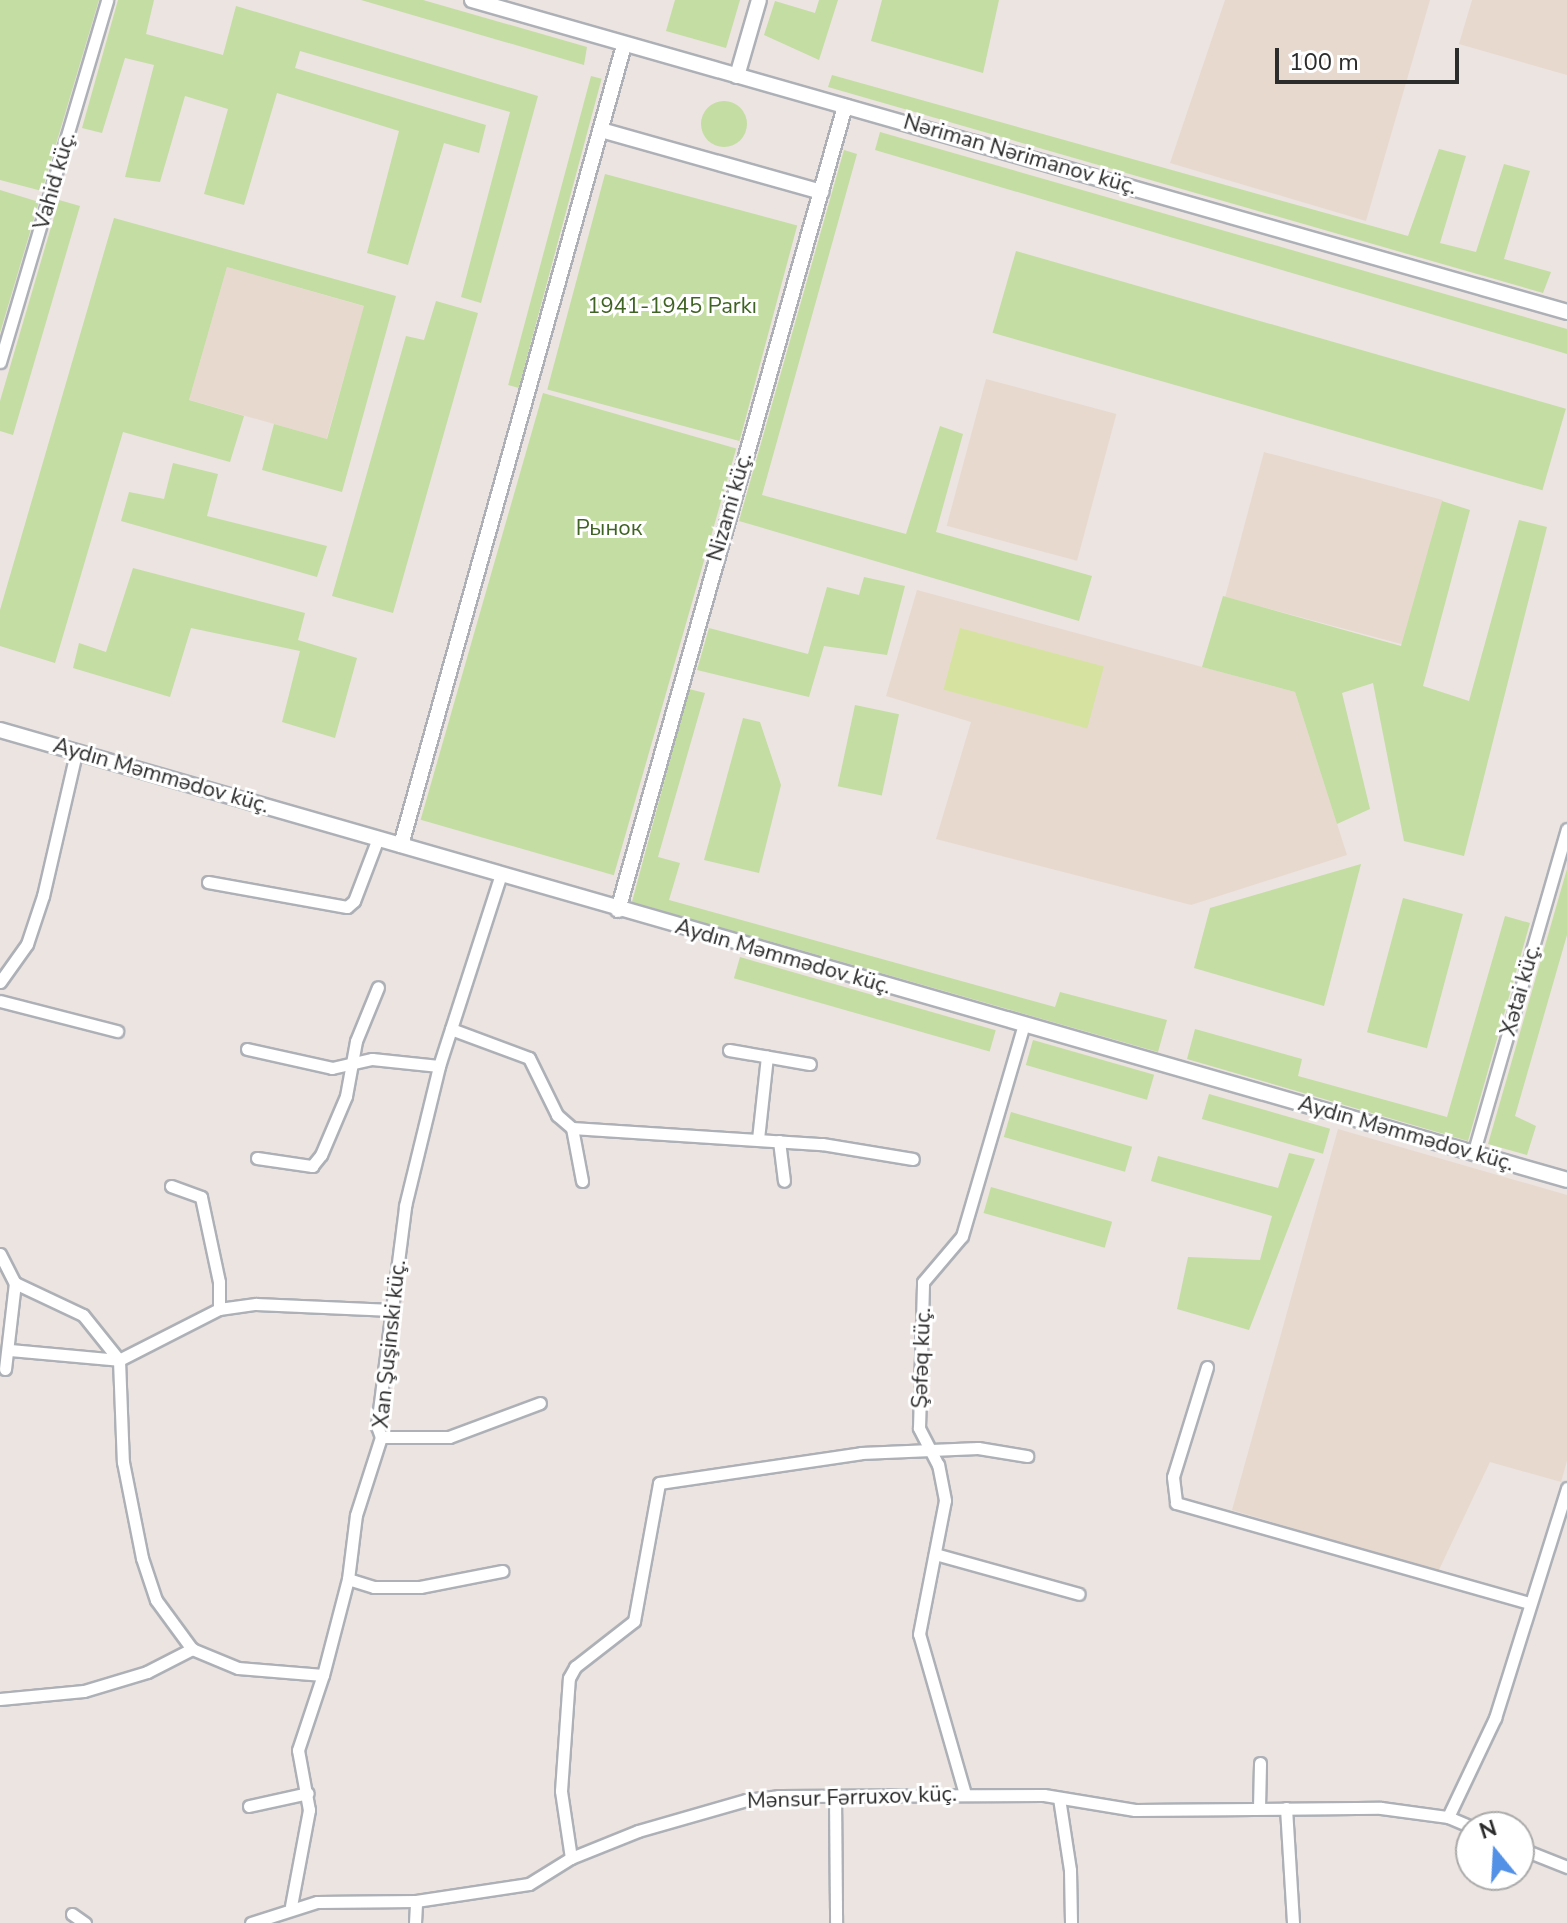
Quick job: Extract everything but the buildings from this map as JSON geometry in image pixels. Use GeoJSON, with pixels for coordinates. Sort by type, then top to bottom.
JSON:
{"type":"FeatureCollection","features":[{"type":"Feature","properties":{"kind":"street","name":"Vahid küç."},"geometry":{"type":"LineString","coordinates":[[0,362],[107,0]]}},
{"type":"Feature","properties":{"kind":"street","name":"Nəriman Nərimanov küç."},"geometry":{"type":"LineString","coordinates":[[472,0],[1567,312]]}},
{"type":"Feature","properties":{"kind":"street"},"geometry":{"type":"LineString","coordinates":[[737,76],[759,0]]}},
{"type":"Feature","properties":{"kind":"street"},"geometry":{"type":"LineString","coordinates":[[401,845],[624,45]]}},
{"type":"Feature","properties":{"kind":"street","name":"Nizami küç."},"geometry":{"type":"LineString","coordinates":[[618,910],[845,106]]}},
{"type":"Feature","properties":{"kind":"street"},"geometry":{"type":"LineString","coordinates":[[601,130],[821,192]]}},
{"type":"Feature","properties":{"kind":"street","name":"Aydın Məmmədov küç."},"geometry":{"type":"LineString","coordinates":[[0,730],[1023,1027],[1474,1151],[1567,1180]]}},
{"type":"Feature","properties":{"kind":"street"},"geometry":{"type":"LineString","coordinates":[[0,982],[27,944],[43,896],[76,753]]}},
{"type":"Feature","properties":{"kind":"street","name":"Xətai küç."},"geometry":{"type":"LineString","coordinates":[[1474,1151],[1567,829]]}},
{"type":"Feature","properties":{"kind":"street"},"geometry":{"type":"LineString","coordinates":[[208,882],[347,907],[354,901],[378,838]]}},
{"type":"Feature","properties":{"kind":"street","name":"Xan Şuşinski küç."},"geometry":{"type":"LineString","coordinates":[[291,1906],[307,1843],[308,1793],[300,1783],[298,1750],[323,1675],[348,1579],[356,1515],[381,1437],[377,1426],[405,1206],[439,1066],[501,874]]}},
{"type":"Feature","properties":{"kind":"street"},"geometry":{"type":"LineString","coordinates":[[257,1158],[312,1166],[346,1096],[360,1027],[378,987]]}},
{"type":"Feature","properties":{"kind":"street"},"geometry":{"type":"LineString","coordinates":[[0,1001],[117,1031]]}},
{"type":"Feature","properties":{"kind":"street","name":"Şəfəq küç."},"geometry":{"type":"LineString","coordinates":[[965,1794],[919,1634],[943,1527],[944,1480],[919,1428],[923,1282],[962,1236],[1023,1027]]}},
{"type":"Feature","properties":{"kind":"street"},"geometry":{"type":"LineString","coordinates":[[451,1029],[529,1058],[557,1115],[572,1128],[758,1139],[913,1159]]}},
{"type":"Feature","properties":{"kind":"street"},"geometry":{"type":"LineString","coordinates":[[247,1049],[323,1066],[372,1059],[439,1066]]}},
{"type":"Feature","properties":{"kind":"street"},"geometry":{"type":"LineString","coordinates":[[729,1050],[810,1064]]}},
{"type":"Feature","properties":{"kind":"street"},"geometry":{"type":"LineString","coordinates":[[758,1139],[767,1056]]}},
{"type":"Feature","properties":{"kind":"street"},"geometry":{"type":"LineString","coordinates":[[572,1128],[582,1181]]}},
{"type":"Feature","properties":{"kind":"street"},"geometry":{"type":"LineString","coordinates":[[779,1141],[784,1181]]}},
{"type":"Feature","properties":{"kind":"street"},"geometry":{"type":"LineString","coordinates":[[171,1186],[201,1197],[219,1282],[219,1309]]}},
{"type":"Feature","properties":{"kind":"street"},"geometry":{"type":"LineString","coordinates":[[0,1254],[15,1283],[83,1315],[119,1360],[123,1462],[142,1558],[156,1600],[192,1649],[238,1668],[323,1675]]}},
{"type":"Feature","properties":{"kind":"street"},"geometry":{"type":"LineString","coordinates":[[5,1369],[10,1350],[5,1322],[15,1283]]}},
{"type":"Feature","properties":{"kind":"street"},"geometry":{"type":"LineString","coordinates":[[10,1350],[119,1360],[219,1309],[256,1304],[392,1310]]}},
{"type":"Feature","properties":{"kind":"street"},"geometry":{"type":"LineString","coordinates":[[1207,1367],[1173,1477],[1176,1503],[1530,1603]]}},
{"type":"Feature","properties":{"kind":"street"},"geometry":{"type":"LineString","coordinates":[[381,1437],[449,1437],[540,1403]]}},
{"type":"Feature","properties":{"kind":"street"},"geometry":{"type":"LineString","coordinates":[[571,1858],[561,1791],[569,1678],[575,1667],[634,1621],[659,1483],[831,1455],[929,1453],[978,1448],[1027,1456]]}},
{"type":"Feature","properties":{"kind":"street"},"geometry":{"type":"LineString","coordinates":[[1448,1817],[1495,1718],[1567,1488]]}},
{"type":"Feature","properties":{"kind":"street"},"geometry":{"type":"LineString","coordinates":[[935,1554],[1079,1594]]}},
{"type":"Feature","properties":{"kind":"street"},"geometry":{"type":"LineString","coordinates":[[348,1579],[374,1587],[420,1587],[502,1571]]}},
{"type":"Feature","properties":{"kind":"street"},"geometry":{"type":"LineString","coordinates":[[0,1699],[84,1691],[147,1672],[192,1649]]}},
{"type":"Feature","properties":{"kind":"street"},"geometry":{"type":"LineString","coordinates":[[1259,1808],[1260,1763]]}},
{"type":"Feature","properties":{"kind":"street"},"geometry":{"type":"LineString","coordinates":[[249,1806],[308,1793]]}},
{"type":"Feature","properties":{"kind":"street","name":"Mənsur Fərruxov küç."},"geometry":{"type":"LineString","coordinates":[[251,1923],[291,1906],[416,1901],[529,1884],[571,1858],[677,1818],[746,1800],[965,1794],[1059,1798],[1135,1810],[1381,1808],[1455,1820]]}},
{"type":"Feature","properties":{"kind":"street"},"geometry":{"type":"LineString","coordinates":[[835,1796],[836,1923]]}},
{"type":"Feature","properties":{"kind":"street"},"geometry":{"type":"LineString","coordinates":[[1059,1798],[1070,1870],[1071,1923]]}},
{"type":"Feature","properties":{"kind":"street"},"geometry":{"type":"LineString","coordinates":[[1286,1808],[1293,1923]]}},
{"type":"Feature","properties":{"kind":"street"},"geometry":{"type":"LineString","coordinates":[[1535,1854],[1567,1867]]}},
{"type":"Feature","properties":{"kind":"street"},"geometry":{"type":"LineString","coordinates":[[415,1923],[416,1901]]}},
{"type":"Feature","properties":{"kind":"street"},"geometry":{"type":"LineString","coordinates":[[72,1914],[85,1923]]}},
{"type":"Feature","properties":{"kind":"shaded area"},"geometry":{"type":"Polygon","coordinates":[[[1225,0],[1430,0],[1366,221],[1170,163],[1225,0]]]}},
{"type":"Feature","properties":{"kind":"shaded area"},"geometry":{"type":"Polygon","coordinates":[[[1472,0],[1567,0],[1567,75],[1459,44],[1472,0]]]}},
{"type":"Feature","properties":{"kind":"shaded area"},"geometry":{"type":"Polygon","coordinates":[[[227,267],[364,306],[326,439],[189,400],[227,267]]]}},
{"type":"Feature","properties":{"kind":"shaded area"},"geometry":{"type":"Polygon","coordinates":[[[986,379],[1116,414],[1077,561],[947,526],[986,379]]]}},
{"type":"Feature","properties":{"kind":"shaded area"},"geometry":{"type":"Polygon","coordinates":[[[1264,452],[1443,500],[1404,645],[1225,597],[1264,452]]]}},
{"type":"Feature","properties":{"kind":"shaded area"},"geometry":{"type":"Polygon","coordinates":[[[917,590],[1295,692],[1347,855],[1191,905],[936,839],[971,722],[886,696],[917,590]]]}},
{"type":"Feature","properties":{"kind":"shaded area"},"geometry":{"type":"Polygon","coordinates":[[[1338,1129],[1567,1195],[1567,1461],[1561,1482],[1490,1462],[1438,1572],[1232,1510],[1338,1129]]]}},
{"type":"Feature","properties":{"kind":"green space"},"geometry":{"type":"Polygon","coordinates":[[[0,0],[99,0],[42,191],[0,180],[0,0]]]}},
{"type":"Feature","properties":{"kind":"green space"},"geometry":{"type":"Polygon","coordinates":[[[118,0],[154,0],[146,34],[223,55],[236,6],[538,96],[481,303],[461,297],[510,112],[300,51],[295,68],[486,125],[479,153],[444,143],[408,265],[367,253],[399,131],[277,93],[244,205],[204,194],[228,109],[185,96],[160,182],[125,177],[154,65],[125,58],[102,133],[82,128],[118,0]]]}},
{"type":"Feature","properties":{"kind":"green space"},"geometry":{"type":"Polygon","coordinates":[[[361,0],[423,0],[587,47],[584,65],[361,0]]]}},
{"type":"Feature","properties":{"kind":"green space"},"geometry":{"type":"Polygon","coordinates":[[[675,0],[740,0],[726,48],[666,31],[675,0]]]}},
{"type":"Feature","properties":{"kind":"green space"},"geometry":{"type":"Polygon","coordinates":[[[819,0],[838,0],[819,60],[764,35],[775,1],[815,13],[819,0]]]}},
{"type":"Feature","properties":{"kind":"green space"},"geometry":{"type":"Polygon","coordinates":[[[882,0],[999,0],[983,73],[871,41],[882,0]]]}},
{"type":"Feature","properties":{"kind":"green space"},"geometry":{"type":"Polygon","coordinates":[[[832,75],[1408,236],[1439,149],[1466,156],[1440,243],[1476,252],[1504,164],[1530,171],[1504,259],[1551,272],[1543,293],[828,87],[832,75]]]}},
{"type":"Feature","properties":{"kind":"green space"},"geometry":{"type":"Polygon","coordinates":[[[591,76],[602,79],[519,388],[508,385],[591,76]]]}},
{"type":"Feature","properties":{"kind":"green space"},"geometry":{"type":"Polygon","coordinates":[[[724,101],[741,107],[747,124],[741,141],[724,147],[707,141],[701,124],[707,107],[724,101]]]}},
{"type":"Feature","properties":{"kind":"green space"},"geometry":{"type":"Polygon","coordinates":[[[880,132],[1567,329],[1567,354],[875,150],[880,132]]]}},
{"type":"Feature","properties":{"kind":"green space"},"geometry":{"type":"Polygon","coordinates":[[[844,150],[857,154],[762,495],[906,534],[940,426],[963,434],[936,532],[1092,576],[1079,621],[739,521],[844,150]]]}},
{"type":"Feature","properties":{"kind":"green space","name":"1941-1945 Parkı"},"geometry":{"type":"Polygon","coordinates":[[[605,174],[797,226],[740,441],[547,389],[605,174]]]}},
{"type":"Feature","properties":{"kind":"green space"},"geometry":{"type":"Polygon","coordinates":[[[0,190],[39,202],[0,333],[0,190]]]}},
{"type":"Feature","properties":{"kind":"green space"},"geometry":{"type":"Polygon","coordinates":[[[59,200],[80,206],[13,435],[0,431],[0,401],[59,200]]]}},
{"type":"Feature","properties":{"kind":"green space"},"geometry":{"type":"Polygon","coordinates":[[[114,218],[396,296],[342,492],[262,470],[274,424],[327,439],[364,306],[227,267],[189,400],[244,416],[230,462],[123,432],[55,663],[0,646],[0,610],[114,218]]]}},
{"type":"Feature","properties":{"kind":"green space"},"geometry":{"type":"Polygon","coordinates":[[[1016,251],[1566,409],[1542,490],[993,333],[1016,251]]]}},
{"type":"Feature","properties":{"kind":"green space"},"geometry":{"type":"Polygon","coordinates":[[[436,301],[478,313],[393,613],[332,596],[406,336],[424,340],[436,301]]]}},
{"type":"Feature","properties":{"kind":"green space","name":"Рынок"},"geometry":{"type":"Polygon","coordinates":[[[543,393],[736,448],[614,875],[421,820],[543,393]]]}},
{"type":"Feature","properties":{"kind":"green space"},"geometry":{"type":"Polygon","coordinates":[[[173,463],[218,474],[207,516],[327,546],[317,577],[121,521],[129,492],[164,499],[173,463]]]}},
{"type":"Feature","properties":{"kind":"green space"},"geometry":{"type":"Polygon","coordinates":[[[1442,501],[1470,510],[1423,686],[1469,701],[1519,520],[1547,527],[1464,856],[1404,841],[1373,683],[1342,693],[1370,809],[1337,824],[1295,692],[1202,667],[1223,596],[1401,646],[1442,501]]]}},
{"type":"Feature","properties":{"kind":"green space"},"geometry":{"type":"Polygon","coordinates":[[[133,568],[305,613],[298,640],[357,658],[335,738],[282,722],[300,651],[191,628],[170,697],[73,668],[79,643],[106,652],[133,568]]]}},
{"type":"Feature","properties":{"kind":"green space"},"geometry":{"type":"Polygon","coordinates":[[[864,577],[905,586],[887,655],[824,646],[809,697],[697,670],[709,628],[808,654],[827,587],[859,595],[864,577]]]}},
{"type":"Feature","properties":{"kind":"green space"},"geometry":{"type":"Polygon","coordinates":[[[960,628],[1104,667],[1087,728],[943,690],[960,628]]]}},
{"type":"Feature","properties":{"kind":"green space"},"geometry":{"type":"Polygon","coordinates":[[[689,689],[705,693],[658,857],[680,863],[669,900],[1055,1007],[1060,992],[1167,1020],[1158,1052],[632,902],[689,689]]]}},
{"type":"Feature","properties":{"kind":"green space"},"geometry":{"type":"Polygon","coordinates":[[[855,705],[899,714],[882,796],[838,786],[855,705]]]}},
{"type":"Feature","properties":{"kind":"green space"},"geometry":{"type":"Polygon","coordinates":[[[743,718],[760,722],[781,785],[759,873],[704,860],[743,718]]]}},
{"type":"Feature","properties":{"kind":"green space"},"geometry":{"type":"Polygon","coordinates":[[[1361,864],[1324,1006],[1194,968],[1210,908],[1361,864]]]}},
{"type":"Feature","properties":{"kind":"green space"},"geometry":{"type":"Polygon","coordinates":[[[1567,869],[1567,935],[1515,1116],[1536,1126],[1527,1155],[1488,1144],[1567,869]]]}},
{"type":"Feature","properties":{"kind":"green space"},"geometry":{"type":"Polygon","coordinates":[[[1403,898],[1463,914],[1427,1048],[1367,1032],[1403,898]]]}},
{"type":"Feature","properties":{"kind":"green space"},"geometry":{"type":"Polygon","coordinates":[[[1505,916],[1530,923],[1468,1141],[1187,1059],[1195,1029],[1302,1059],[1298,1076],[1447,1117],[1505,916]]]}},
{"type":"Feature","properties":{"kind":"green space"},"geometry":{"type":"Polygon","coordinates":[[[740,957],[996,1030],[990,1051],[734,978],[740,957]]]}},
{"type":"Feature","properties":{"kind":"green space"},"geometry":{"type":"Polygon","coordinates":[[[1033,1040],[1154,1075],[1147,1100],[1026,1065],[1033,1040]]]}},
{"type":"Feature","properties":{"kind":"green space"},"geometry":{"type":"Polygon","coordinates":[[[1209,1094],[1330,1129],[1323,1154],[1202,1119],[1209,1094]]]}},
{"type":"Feature","properties":{"kind":"green space"},"geometry":{"type":"Polygon","coordinates":[[[1011,1112],[1132,1147],[1125,1172],[1004,1137],[1011,1112]]]}},
{"type":"Feature","properties":{"kind":"green space"},"geometry":{"type":"Polygon","coordinates":[[[1289,1153],[1315,1159],[1249,1330],[1177,1309],[1188,1257],[1260,1260],[1272,1216],[1151,1181],[1158,1156],[1278,1188],[1289,1153]]]}},
{"type":"Feature","properties":{"kind":"green space"},"geometry":{"type":"Polygon","coordinates":[[[991,1187],[1112,1222],[1105,1248],[984,1213],[991,1187]]]}}]}
